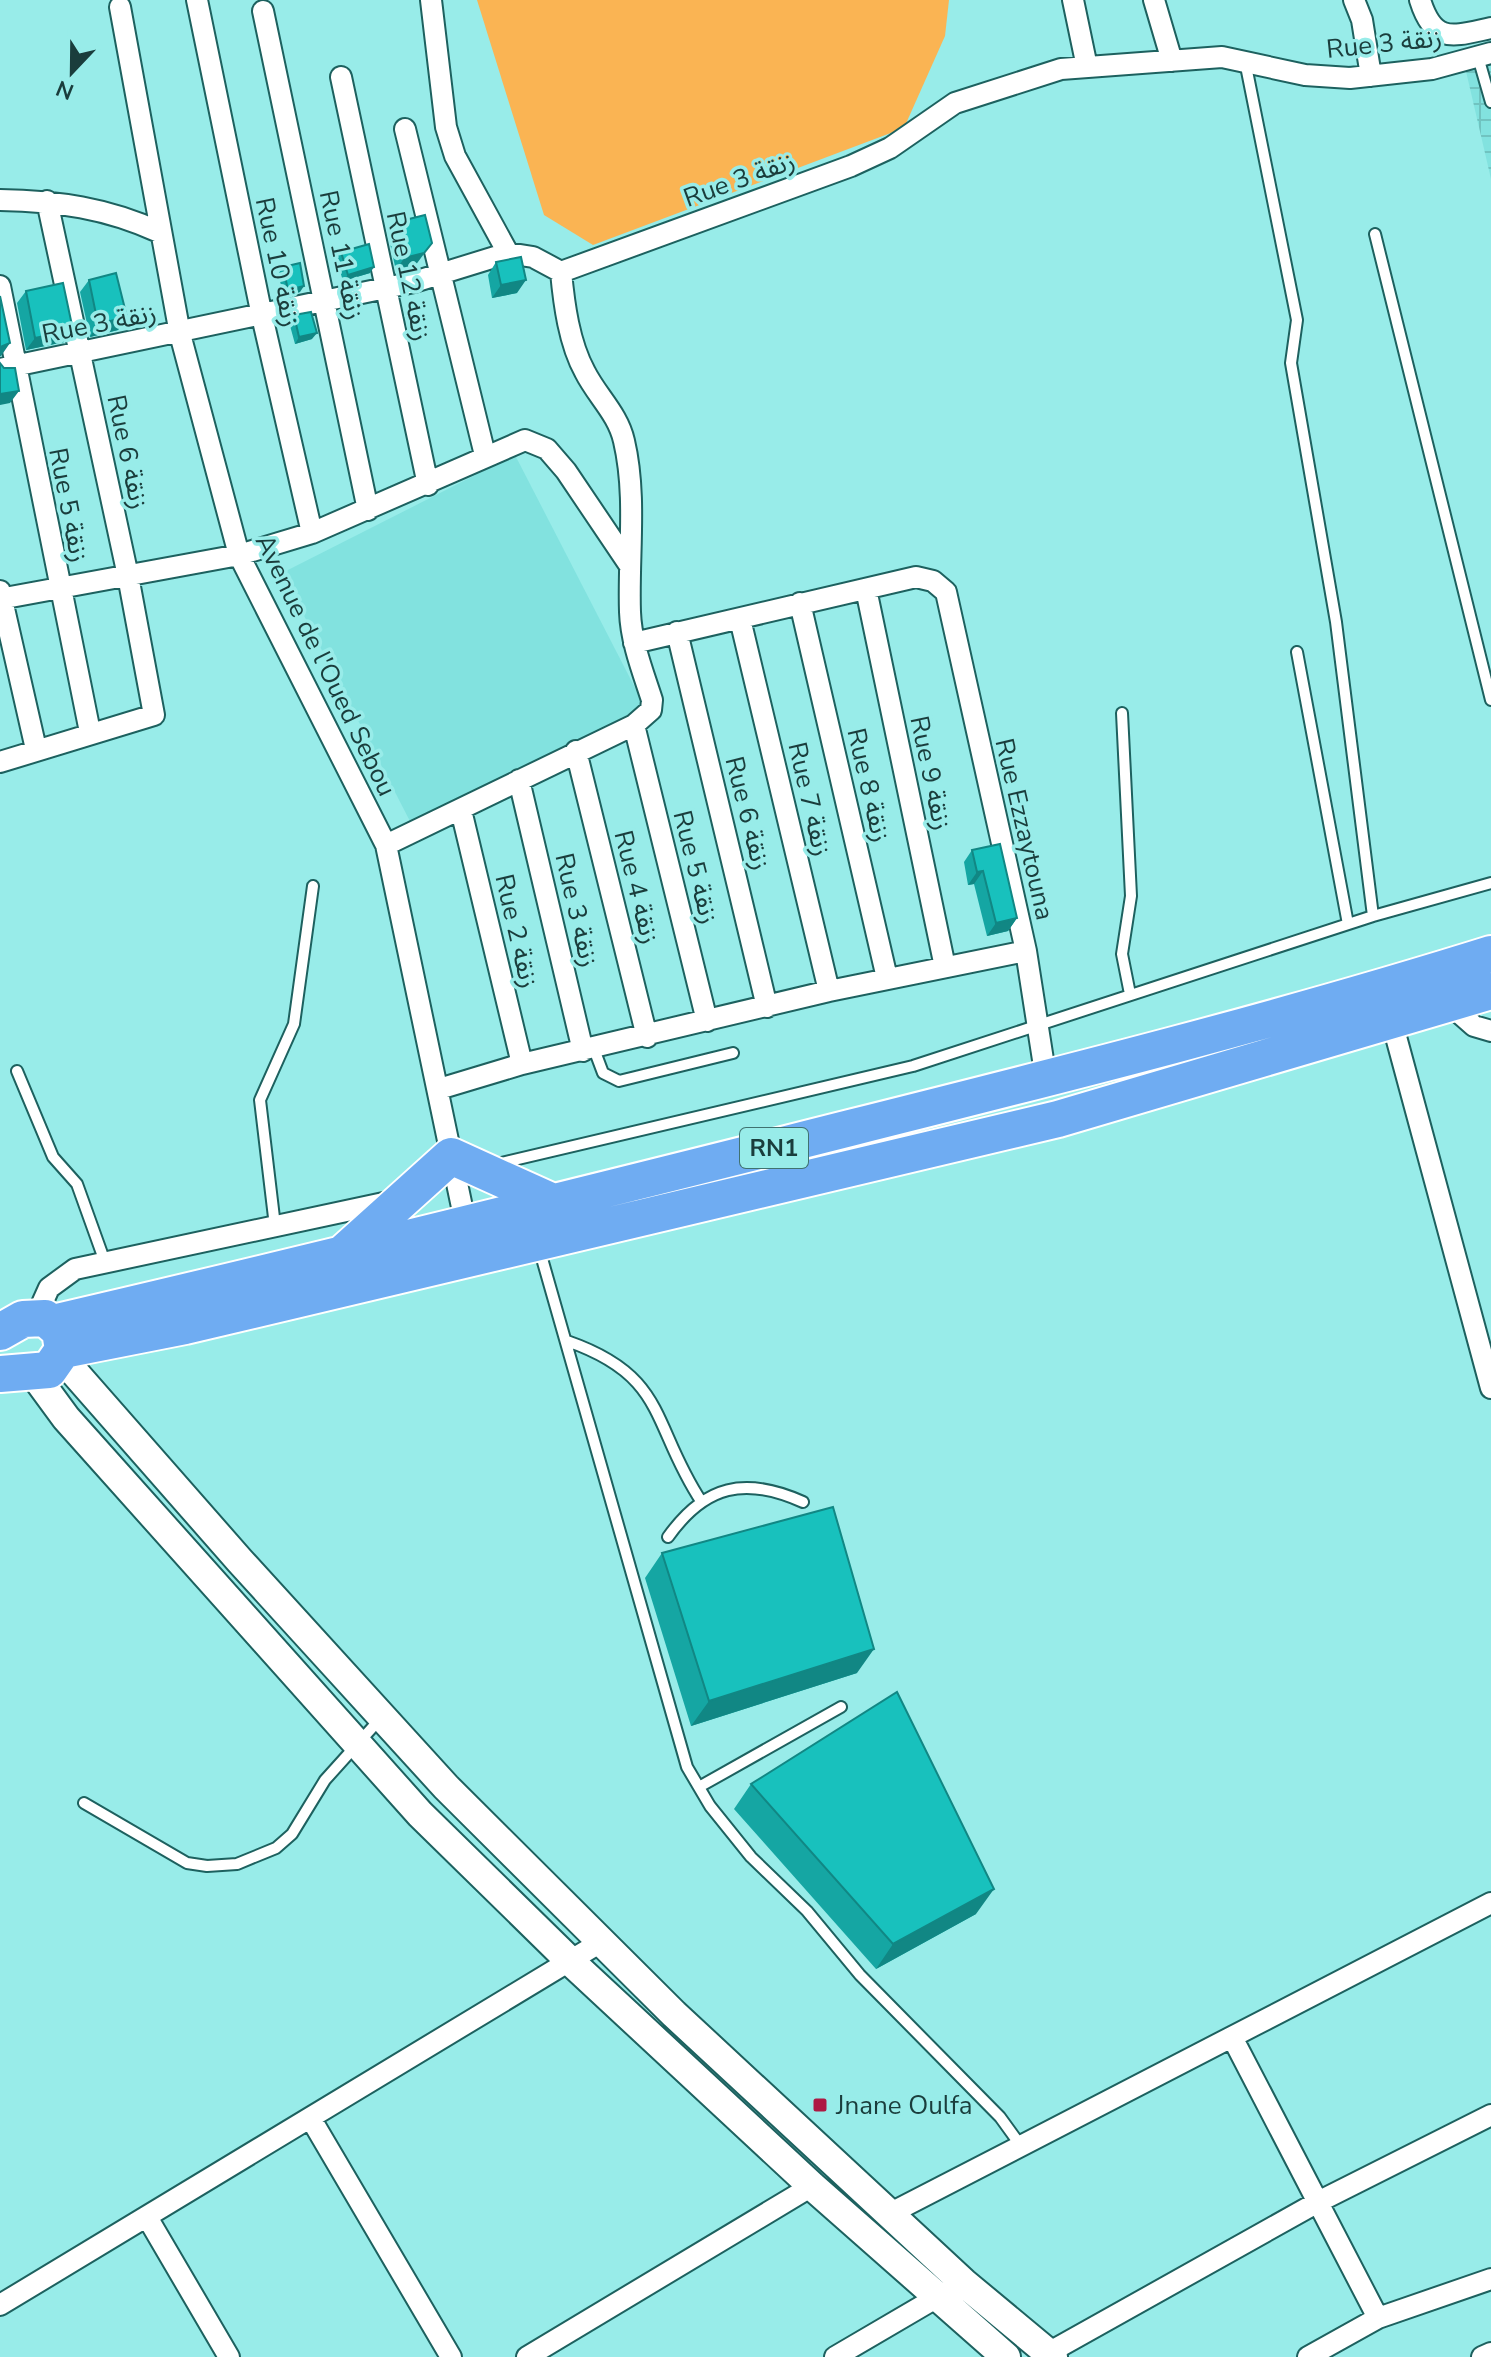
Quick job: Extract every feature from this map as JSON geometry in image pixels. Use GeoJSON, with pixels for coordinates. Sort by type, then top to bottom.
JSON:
{"type":"FeatureCollection","features":[{"type":"Feature","properties":{"kind":"highway","name":"RN1"},"geometry":{"type":"LineString","coordinates":[[41,1349],[185,1326],[469,1242],[555,1203],[1046,1079],[1361,995],[1491,954]]}},
{"type":"Feature","properties":{"kind":"highway","name":"RN1"},"geometry":{"type":"LineString","coordinates":[[41,1349],[340,1256],[469,1242],[538,1243],[1058,1119],[1491,991]]}},
{"type":"Feature","properties":{"kind":"highway"},"geometry":{"type":"LineString","coordinates":[[340,1256],[401,1199],[466,1161],[555,1203]]}},
{"type":"Feature","properties":{"kind":"highway","name":"RN1"},"geometry":{"type":"LineString","coordinates":[[0,1332],[23,1319],[41,1349]]}},
{"type":"Feature","properties":{"kind":"street","name":"Rue 10 زنقة"},"geometry":{"type":"LineString","coordinates":[[197,0],[262,316],[312,533]]}},
{"type":"Feature","properties":{"kind":"street"},"geometry":{"type":"LineString","coordinates":[[386,845],[634,725],[647,717],[652,700],[634,643],[629,472],[624,440],[604,399],[584,372],[564,304],[561,272],[533,257],[508,253],[455,156],[446,127],[431,0]]}},
{"type":"Feature","properties":{"kind":"street"},"geometry":{"type":"LineString","coordinates":[[1073,0],[1087,67]]}},
{"type":"Feature","properties":{"kind":"street"},"geometry":{"type":"LineString","coordinates":[[1154,0],[1172,61]]}},
{"type":"Feature","properties":{"kind":"street"},"geometry":{"type":"LineString","coordinates":[[1354,0],[1362,20],[1371,76]]}},
{"type":"Feature","properties":{"kind":"street"},"geometry":{"type":"LineString","coordinates":[[1420,0],[1425,17],[1442,34],[1491,28]]}},
{"type":"Feature","properties":{"kind":"street","name":"Avenue de l'Oued Sebou"},"geometry":{"type":"LineString","coordinates":[[120,7],[180,334],[239,555],[386,845],[439,1089],[466,1161],[469,1242]]}},
{"type":"Feature","properties":{"kind":"street","name":"Rue 11 زنقة"},"geometry":{"type":"LineString","coordinates":[[263,11],[368,510]]}},
{"type":"Feature","properties":{"kind":"street","name":"Rue 3 زنقة"},"geometry":{"type":"LineString","coordinates":[[561,272],[851,166],[890,148],[955,103],[1061,69],[1222,57],[1305,75],[1371,76],[1432,69],[1485,55]]}},
{"type":"Feature","properties":{"kind":"street","name":"Rue 12 زنقة"},"geometry":{"type":"LineString","coordinates":[[341,77],[428,485]]}},
{"type":"Feature","properties":{"kind":"street"},"geometry":{"type":"LineString","coordinates":[[405,129],[485,455]]}},
{"type":"Feature","properties":{"kind":"street"},"geometry":{"type":"LineString","coordinates":[[0,200],[47,201],[125,216],[159,232]]}},
{"type":"Feature","properties":{"kind":"street","name":"Rue 6 زنقة"},"geometry":{"type":"LineString","coordinates":[[47,201],[128,576],[154,715],[90,732]]}},
{"type":"Feature","properties":{"kind":"street","name":"Rue 3 زنقة"},"geometry":{"type":"LineString","coordinates":[[8,367],[180,334],[384,289],[442,275],[508,253]]}},
{"type":"Feature","properties":{"kind":"street","name":"Rue 5 زنقة"},"geometry":{"type":"LineString","coordinates":[[0,286],[8,367],[90,732]]}},
{"type":"Feature","properties":{"kind":"street"},"geometry":{"type":"LineString","coordinates":[[36,749],[0,596],[239,555],[312,533],[428,485],[485,455],[525,440],[547,449],[630,567]]}},
{"type":"Feature","properties":{"kind":"street","name":"Rue Ezzaytouna"},"geometry":{"type":"LineString","coordinates":[[866,589],[916,577],[933,581],[946,592],[1026,951],[1046,1079]]}},
{"type":"Feature","properties":{"kind":"street"},"geometry":{"type":"LineString","coordinates":[[634,643],[866,589]]}},
{"type":"Feature","properties":{"kind":"street","name":"Rue 9 زنقة"},"geometry":{"type":"LineString","coordinates":[[866,589],[945,967]]}},
{"type":"Feature","properties":{"kind":"street","name":"Rue 8 زنقة"},"geometry":{"type":"LineString","coordinates":[[800,603],[887,978]]}},
{"type":"Feature","properties":{"kind":"street","name":"Rue 7 زنقة"},"geometry":{"type":"LineString","coordinates":[[740,619],[829,991]]}},
{"type":"Feature","properties":{"kind":"street","name":"Rue 6 زنقة"},"geometry":{"type":"LineString","coordinates":[[677,632],[767,1007]]}},
{"type":"Feature","properties":{"kind":"street","name":"Rue 5 زنقة"},"geometry":{"type":"LineString","coordinates":[[634,725],[707,1021]]}},
{"type":"Feature","properties":{"kind":"street"},"geometry":{"type":"LineString","coordinates":[[0,762],[90,732]]}},
{"type":"Feature","properties":{"kind":"street","name":"Rue 4 زنقة"},"geometry":{"type":"LineString","coordinates":[[576,751],[647,1037]]}},
{"type":"Feature","properties":{"kind":"street","name":"Rue 3 زنقة"},"geometry":{"type":"LineString","coordinates":[[519,780],[589,1050]]}},
{"type":"Feature","properties":{"kind":"street","name":"Rue 2 زنقة"},"geometry":{"type":"LineString","coordinates":[[461,810],[522,1064]]}},
{"type":"Feature","properties":{"kind":"street"},"geometry":{"type":"LineString","coordinates":[[439,1089],[522,1064],[647,1037],[829,991],[1026,951]]}},
{"type":"Feature","properties":{"kind":"street"},"geometry":{"type":"LineString","coordinates":[[1449,1004],[1474,1026],[1490,1032]]}},
{"type":"Feature","properties":{"kind":"street"},"geometry":{"type":"LineString","coordinates":[[1392,1022],[1491,1388]]}},
{"type":"Feature","properties":{"kind":"street"},"geometry":{"type":"LineString","coordinates":[[401,1199],[105,1262],[75,1269],[61,1277],[49,1288],[41,1349],[66,1418],[420,1814],[571,1962],[812,2186],[934,2297],[1006,2357]]}},
{"type":"Feature","properties":{"kind":"street"},"geometry":{"type":"LineString","coordinates":[[41,1349],[382,1718],[601,1942],[964,2283],[1047,2356],[1318,2202],[1491,2115]]}},
{"type":"Feature","properties":{"kind":"street"},"geometry":{"type":"LineString","coordinates":[[306,1689],[334,1665]]}},
{"type":"Feature","properties":{"kind":"street"},"geometry":{"type":"LineString","coordinates":[[891,2213],[1491,1903]]}},
{"type":"Feature","properties":{"kind":"street"},"geometry":{"type":"LineString","coordinates":[[0,2305],[601,1942]]}},
{"type":"Feature","properties":{"kind":"street"},"geometry":{"type":"LineString","coordinates":[[1232,2037],[1378,2318]]}},
{"type":"Feature","properties":{"kind":"street"},"geometry":{"type":"LineString","coordinates":[[311,2119],[451,2357]]}},
{"type":"Feature","properties":{"kind":"street"},"geometry":{"type":"LineString","coordinates":[[527,2357],[812,2186]]}},
{"type":"Feature","properties":{"kind":"street"},"geometry":{"type":"LineString","coordinates":[[147,2217],[229,2357]]}},
{"type":"Feature","properties":{"kind":"street"},"geometry":{"type":"LineString","coordinates":[[1308,2357],[1378,2318],[1491,2279]]}},
{"type":"Feature","properties":{"kind":"street"},"geometry":{"type":"LineString","coordinates":[[835,2357],[934,2297],[964,2283]]}},
{"type":"Feature","properties":{"kind":"street"},"geometry":{"type":"LineString","coordinates":[[1482,2357],[1491,2353]]}},
{"type":"Feature","properties":{"kind":"lane"},"geometry":{"type":"LineString","coordinates":[[1485,55],[1491,102]]}},
{"type":"Feature","properties":{"kind":"lane"},"geometry":{"type":"LineString","coordinates":[[1245,61],[1297,320],[1291,363],[1336,622],[1373,916]]}},
{"type":"Feature","properties":{"kind":"lane"},"geometry":{"type":"LineString","coordinates":[[1375,234],[1491,700]]}},
{"type":"Feature","properties":{"kind":"lane"},"geometry":{"type":"LineString","coordinates":[[1297,652],[1348,924]]}},
{"type":"Feature","properties":{"kind":"lane"},"geometry":{"type":"LineString","coordinates":[[1122,713],[1131,896],[1122,954],[1130,994]]}},
{"type":"Feature","properties":{"kind":"lane"},"geometry":{"type":"LineString","coordinates":[[466,1161],[913,1066],[1037,1023],[1373,916],[1491,883]]}},
{"type":"Feature","properties":{"kind":"lane"},"geometry":{"type":"LineString","coordinates":[[275,1226],[260,1100],[294,1024],[313,886]]}},
{"type":"Feature","properties":{"kind":"lane"},"geometry":{"type":"LineString","coordinates":[[589,1050],[603,1073],[619,1081],[733,1053]]}},
{"type":"Feature","properties":{"kind":"lane"},"geometry":{"type":"LineString","coordinates":[[17,1071],[53,1157],[77,1184],[105,1262]]}},
{"type":"Feature","properties":{"kind":"lane"},"geometry":{"type":"LineString","coordinates":[[538,1243],[687,1767],[751,1857],[807,1911],[860,1975],[991,2107],[1021,2146]]}},
{"type":"Feature","properties":{"kind":"lane"},"geometry":{"type":"LineString","coordinates":[[567,1341],[594,1351],[630,1373],[665,1424],[675,1455],[701,1501]]}},
{"type":"Feature","properties":{"kind":"lane"},"geometry":{"type":"LineString","coordinates":[[668,1537],[686,1512],[725,1489],[756,1487],[803,1502]]}},
{"type":"Feature","properties":{"kind":"lane"},"geometry":{"type":"LineString","coordinates":[[699,1787],[841,1707]]}},
{"type":"Feature","properties":{"kind":"lane"},"geometry":{"type":"LineString","coordinates":[[84,1803],[187,1863],[207,1866],[237,1864],[276,1848],[292,1834],[325,1780],[382,1718]]}},
{"type":"Feature","properties":{"kind":"shaded area"},"geometry":{"type":"Polygon","coordinates":[[[477,0],[949,0],[945,36],[904,128],[593,245],[544,215],[477,0]]]}},
{"type":"Feature","properties":{"kind":"shaded area"},"geometry":{"type":"Polygon","coordinates":[[[1491,62],[1491,179],[1465,67],[1491,62]]]}},
{"type":"Feature","properties":{"kind":"shaded area"},"geometry":{"type":"Polygon","coordinates":[[[515,455],[647,711],[414,829],[282,573],[515,455]]]}},
{"type":"Feature","properties":{"kind":"building"},"geometry":{"type":"Polygon","coordinates":[[[425,215],[432,243],[424,253],[404,258],[397,222],[425,215]]]}},
{"type":"Feature","properties":{"kind":"building"},"geometry":{"type":"Polygon","coordinates":[[[369,244],[374,267],[348,275],[341,252],[369,244]]]}},
{"type":"Feature","properties":{"kind":"building"},"geometry":{"type":"Polygon","coordinates":[[[521,257],[526,280],[501,285],[496,262],[521,257]]]}},
{"type":"Feature","properties":{"kind":"building"},"geometry":{"type":"Polygon","coordinates":[[[300,263],[304,286],[288,290],[283,267],[300,263]]]}},
{"type":"Feature","properties":{"kind":"building"},"geometry":{"type":"Polygon","coordinates":[[[116,273],[127,317],[98,324],[89,280],[116,273]]]}},
{"type":"Feature","properties":{"kind":"building"},"geometry":{"type":"Polygon","coordinates":[[[63,283],[73,330],[35,338],[26,291],[63,283]]]}},
{"type":"Feature","properties":{"kind":"building"},"geometry":{"type":"Polygon","coordinates":[[[0,296],[10,343],[0,347],[0,296]]]}},
{"type":"Feature","properties":{"kind":"building"},"geometry":{"type":"Polygon","coordinates":[[[311,312],[317,333],[299,337],[294,315],[311,312]]]}},
{"type":"Feature","properties":{"kind":"building"},"geometry":{"type":"Polygon","coordinates":[[[0,363],[4,368],[15,368],[19,391],[0,394],[0,363]]]}},
{"type":"Feature","properties":{"kind":"building"},"geometry":{"type":"Polygon","coordinates":[[[1000,844],[1017,918],[996,923],[983,871],[977,872],[972,850],[1000,844]]]}},
{"type":"Feature","properties":{"kind":"building"},"geometry":{"type":"Polygon","coordinates":[[[833,1507],[874,1649],[709,1701],[662,1553],[833,1507]]]}},
{"type":"Feature","properties":{"kind":"building"},"geometry":{"type":"Polygon","coordinates":[[[897,1692],[994,1889],[893,1944],[751,1784],[897,1692]]]}},
{"type":"Feature","properties":{"kind":"place","name":"Jnane Oulfa"},"geometry":{"type":"Point","coordinates":[820,2105]}}]}
